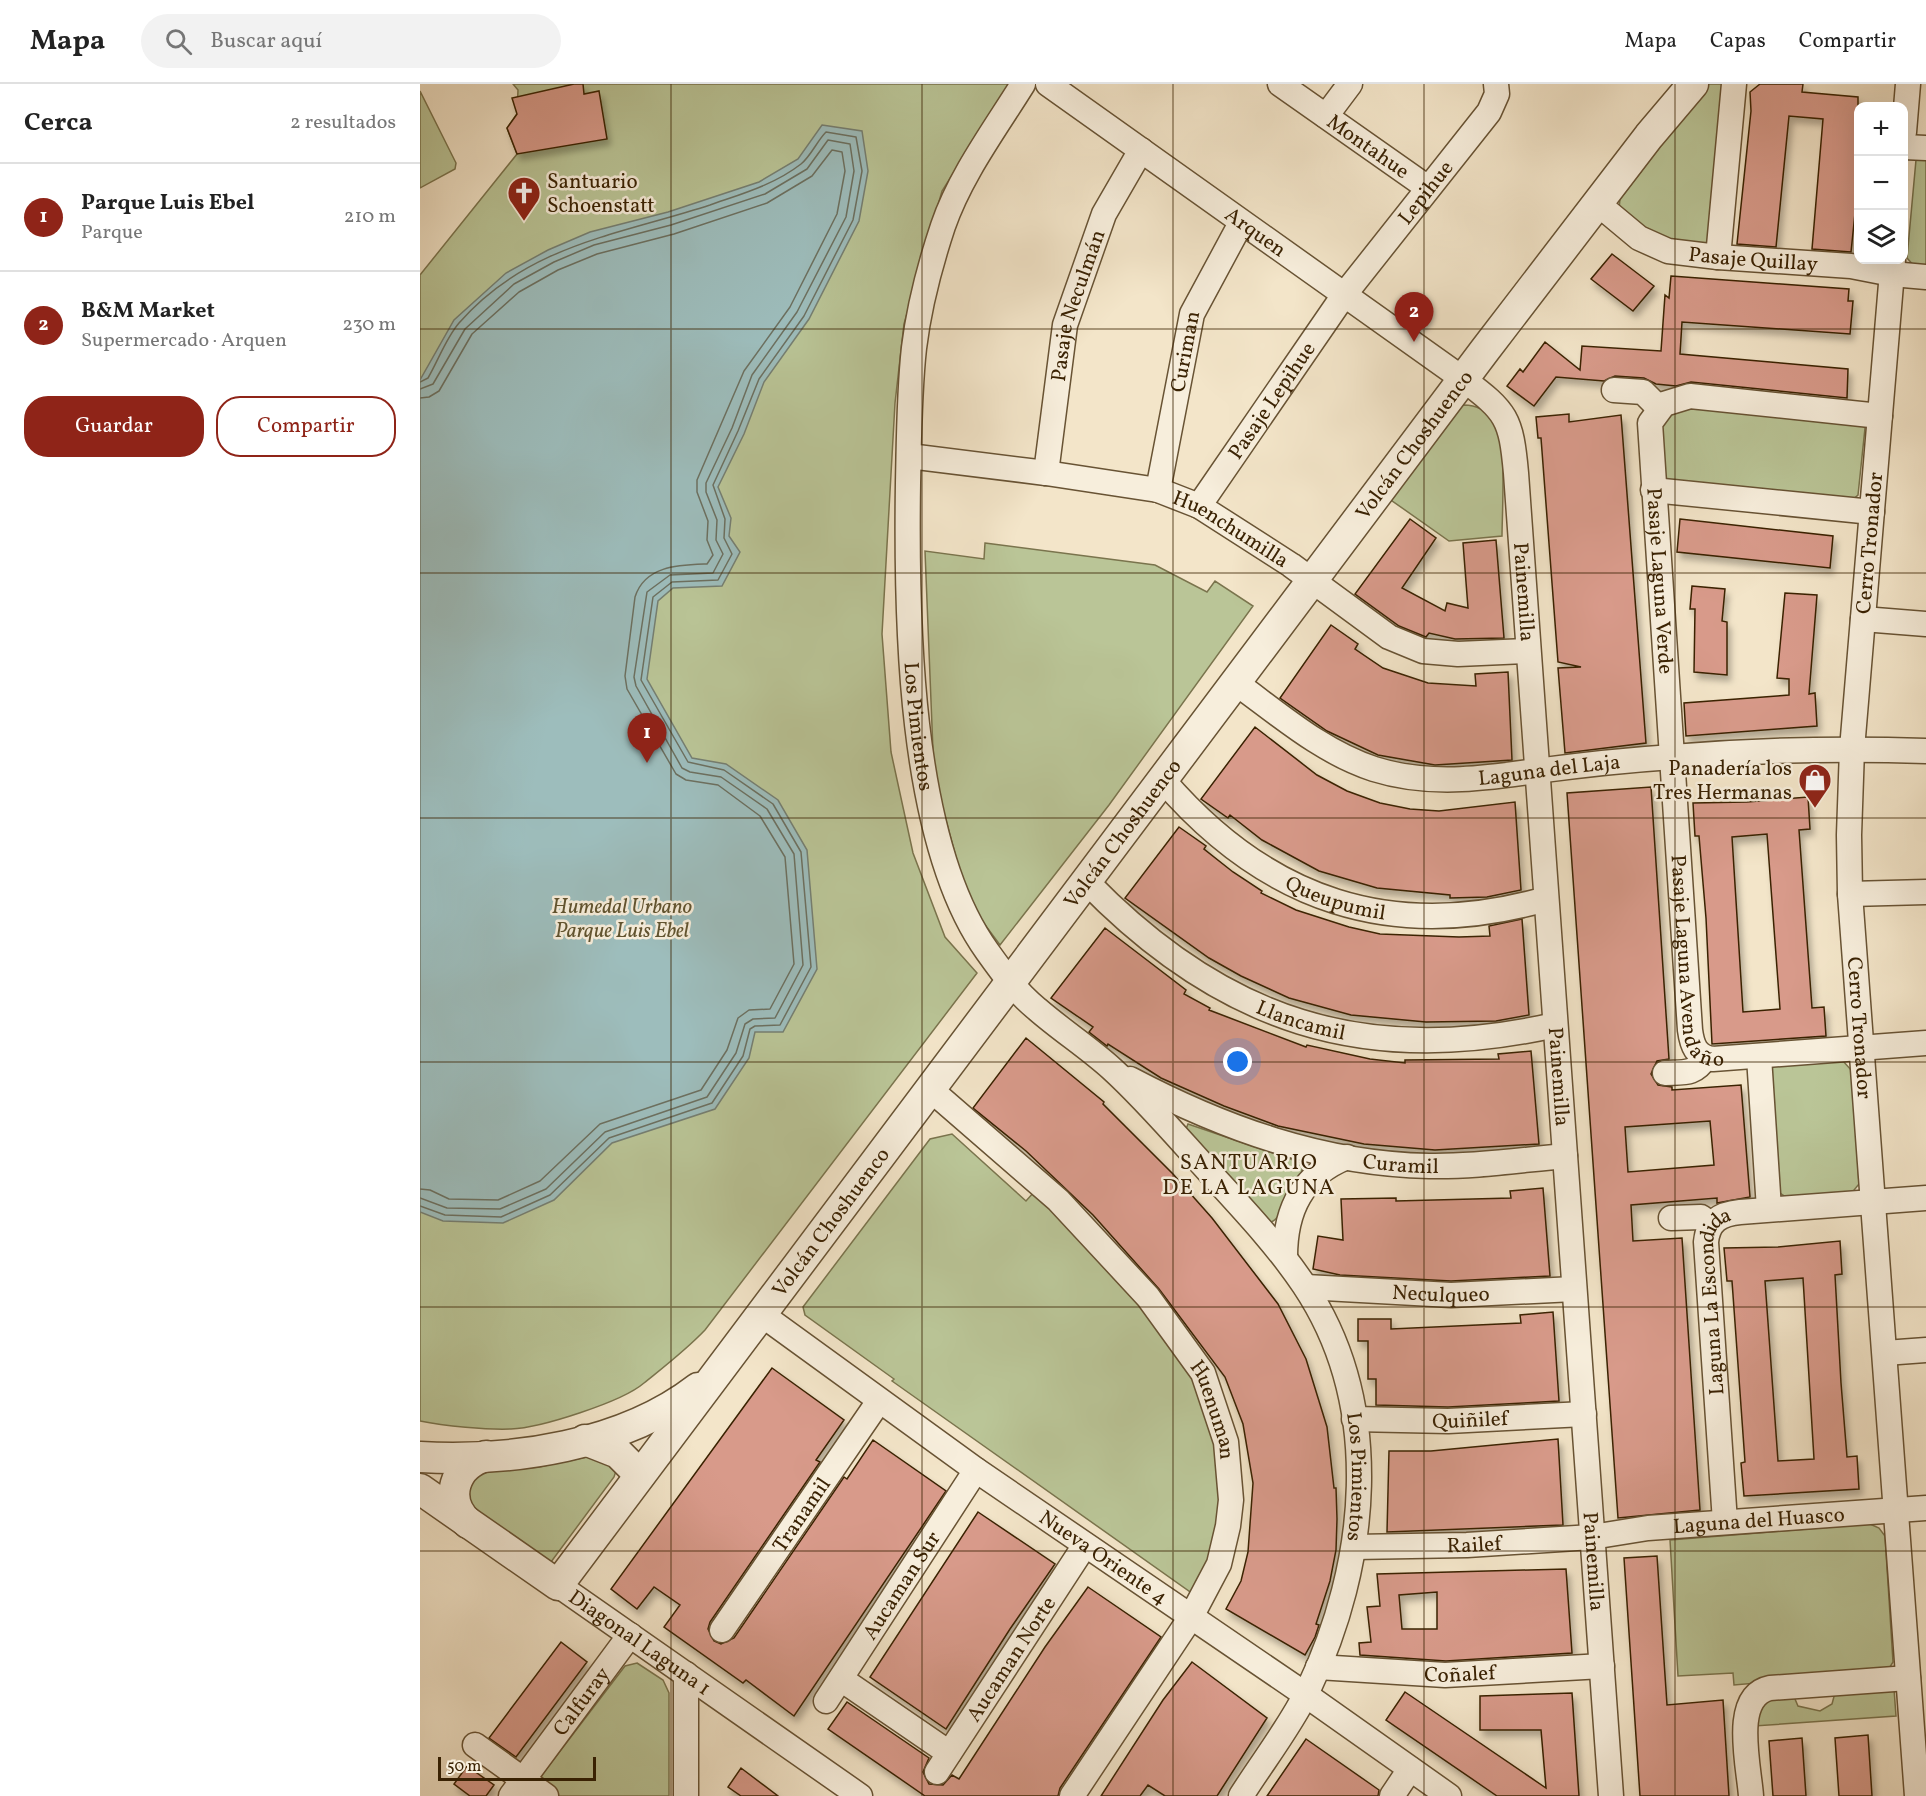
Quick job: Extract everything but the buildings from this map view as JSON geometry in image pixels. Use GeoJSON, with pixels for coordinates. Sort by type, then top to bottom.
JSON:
{"type":"FeatureCollection","features":[{"type":"Feature","properties":{"kind":"street","name":"Los Pimientos"},"geometry":{"type":"LineString","coordinates":[[1023,84],[952,202],[942,230],[919,316],[915,346],[909,456],[907,539],[910,619],[919,736],[932,813],[945,866],[966,918],[1011,982],[1035,1008],[1112,1069],[1187,1147],[1285,1257],[1306,1287],[1333,1340],[1354,1419],[1359,1487],[1354,1547],[1341,1608],[1306,1695],[1241,1796]]}},
{"type":"Feature","properties":{"kind":"street","name":"Arquen"},"geometry":{"type":"LineString","coordinates":[[1048,84],[1463,379]]}},
{"type":"Feature","properties":{"kind":"street","name":"Montahue"},"geometry":{"type":"LineString","coordinates":[[1280,84],[1428,188]]}},
{"type":"Feature","properties":{"kind":"street"},"geometry":{"type":"LineString","coordinates":[[1326,116],[1350,84]]}},
{"type":"Feature","properties":{"kind":"street","name":"Lepihue"},"geometry":{"type":"LineString","coordinates":[[1344,295],[1489,112],[1497,94],[1496,84]]}},
{"type":"Feature","properties":{"kind":"street","name":"Volcán Choshuenco"},"geometry":{"type":"LineString","coordinates":[[558,1585],[1463,379],[1597,203],[1693,84]]}},
{"type":"Feature","properties":{"kind":"street"},"geometry":{"type":"LineString","coordinates":[[1718,257],[1734,84]]}},
{"type":"Feature","properties":{"kind":"street"},"geometry":{"type":"LineString","coordinates":[[1906,102],[1908,84]]}},
{"type":"Feature","properties":{"kind":"street"},"geometry":{"type":"LineString","coordinates":[[1908,147],[1926,148]]}},
{"type":"Feature","properties":{"kind":"street","name":"Pasaje Neculmán"},"geometry":{"type":"LineString","coordinates":[[1046,472],[1065,324],[1104,214],[1141,150]]}},
{"type":"Feature","properties":{"kind":"street","name":"Pasaje Quillay"},"geometry":{"type":"LineString","coordinates":[[1597,203],[1653,246],[1683,254],[1892,267],[1926,277]]}},
{"type":"Feature","properties":{"kind":"street","name":"Curiman"},"geometry":{"type":"LineString","coordinates":[[1158,490],[1192,314],[1241,223]]}},
{"type":"Feature","properties":{"kind":"street","name":"Cerro Tronador"},"geometry":{"type":"LineString","coordinates":[[1892,267],[1852,748],[1849,835],[1850,894],[1896,1511],[1916,1653],[1908,1678],[1917,1796]]}},
{"type":"Feature","properties":{"kind":"street","name":"Pasaje Lepihue"},"geometry":{"type":"LineString","coordinates":[[1198,506],[1344,295]]}},
{"type":"Feature","properties":{"kind":"street","name":"Painemilla"},"geometry":{"type":"LineString","coordinates":[[1463,379],[1499,408],[1512,435],[1611,1796]]}},
{"type":"Feature","properties":{"kind":"street"},"geometry":{"type":"LineString","coordinates":[[1614,390],[1643,393],[1659,408],[1671,400],[1690,396],[1880,416]]}},
{"type":"Feature","properties":{"kind":"street","name":"Pasaje Laguna Verde"},"geometry":{"type":"LineString","coordinates":[[1659,408],[1650,423],[1649,432],[1671,757]]}},
{"type":"Feature","properties":{"kind":"street","name":"Huenchumilla"},"geometry":{"type":"LineString","coordinates":[[909,456],[1046,472],[1158,490],[1198,506],[1312,581],[1389,637],[1423,651],[1458,654],[1528,651]]}},
{"type":"Feature","properties":{"kind":"street"},"geometry":{"type":"LineString","coordinates":[[1653,490],[1872,512]]}},
{"type":"Feature","properties":{"kind":"street"},"geometry":{"type":"LineString","coordinates":[[1863,619],[1926,624]]}},
{"type":"Feature","properties":{"kind":"street","name":"Laguna del Laja"},"geometry":{"type":"LineString","coordinates":[[1236,682],[1312,739],[1335,753],[1374,769],[1410,777],[1443,780],[1479,779],[1671,757],[1852,748],[1926,751]]}},
{"type":"Feature","properties":{"kind":"street","name":"Pasaje Laguna Avendaño"},"geometry":{"type":"LineString","coordinates":[[1671,757],[1690,1030],[1696,1052],[1705,1058],[1759,1057],[1926,1043]]}},
{"type":"Feature","properties":{"kind":"street","name":"Queupumil"},"geometry":{"type":"LineString","coordinates":[[1163,780],[1202,822],[1234,850],[1287,882],[1345,904],[1402,915],[1460,916],[1508,910],[1546,899]]}},
{"type":"Feature","properties":{"kind":"street","name":"Llancamil"},"geometry":{"type":"LineString","coordinates":[[1087,882],[1142,936],[1179,963],[1234,996],[1303,1022],[1374,1038],[1446,1041],[1518,1033],[1555,1025]]}},
{"type":"Feature","properties":{"kind":"street"},"geometry":{"type":"LineString","coordinates":[[1850,894],[1926,892]]}},
{"type":"Feature","properties":{"kind":"street"},"geometry":{"type":"LineString","coordinates":[[1759,1057],[1769,1209]]}},
{"type":"Feature","properties":{"kind":"street"},"geometry":{"type":"LineString","coordinates":[[1665,1073],[1694,1072],[1699,1069],[1705,1058]]}},
{"type":"Feature","properties":{"kind":"street","name":"Curamil"},"geometry":{"type":"LineString","coordinates":[[1112,1069],[1182,1106],[1238,1129],[1277,1142],[1347,1157],[1429,1166],[1565,1156]]}},
{"type":"Feature","properties":{"kind":"street","name":"Huenuman"},"geometry":{"type":"LineString","coordinates":[[930,1089],[1065,1208],[1148,1297],[1203,1373],[1226,1442],[1231,1500],[1228,1526],[1219,1564],[1191,1617],[1072,1796]]}},
{"type":"Feature","properties":{"kind":"street"},"geometry":{"type":"LineString","coordinates":[[1285,1257],[1287,1220],[1296,1198],[1317,1173],[1347,1157]]}},
{"type":"Feature","properties":{"kind":"street","name":"Laguna La Escondida"},"geometry":{"type":"LineString","coordinates":[[1725,1522],[1706,1242],[1711,1224],[1726,1214],[1926,1198]]}},
{"type":"Feature","properties":{"kind":"street"},"geometry":{"type":"LineString","coordinates":[[1671,1218],[1701,1217],[1711,1224]]}},
{"type":"Feature","properties":{"kind":"street","name":"Neculqueo"},"geometry":{"type":"LineString","coordinates":[[1306,1287],[1451,1295],[1574,1289]]}},
{"type":"Feature","properties":{"kind":"street","name":"Nueva Oriente 4"},"geometry":{"type":"LineString","coordinates":[[761,1314],[976,1470],[1306,1695],[1449,1796]]}},
{"type":"Feature","properties":{"kind":"street"},"geometry":{"type":"LineString","coordinates":[[1885,1353],[1926,1350]]}},
{"type":"Feature","properties":{"kind":"street"},"geometry":{"type":"LineString","coordinates":[[420,1457],[486,1456],[585,1440],[628,1427],[656,1414],[717,1374]]}},
{"type":"Feature","properties":{"kind":"street","name":"Tranamil"},"geometry":{"type":"LineString","coordinates":[[722,1630],[879,1401]]}},
{"type":"Feature","properties":{"kind":"street","name":"Quiñilef"},"geometry":{"type":"LineString","coordinates":[[1354,1419],[1448,1422],[1584,1414]]}},
{"type":"Feature","properties":{"kind":"street"},"geometry":{"type":"LineString","coordinates":[[585,1440],[618,1453],[640,1475]]}},
{"type":"Feature","properties":{"kind":"street"},"geometry":{"type":"LineString","coordinates":[[470,1524],[458,1510],[454,1491],[456,1482],[467,1465],[486,1456]]}},
{"type":"Feature","properties":{"kind":"street","name":"Aucaman Sur"},"geometry":{"type":"LineString","coordinates":[[826,1701],[976,1470]]}},
{"type":"Feature","properties":{"kind":"street","name":"Diagonal Laguna 1"},"geometry":{"type":"LineString","coordinates":[[420,1489],[860,1796]]}},
{"type":"Feature","properties":{"kind":"street","name":"Laguna del Huasco"},"geometry":{"type":"LineString","coordinates":[[1592,1537],[1648,1528],[1926,1508]]}},
{"type":"Feature","properties":{"kind":"street","name":"Railef"},"geometry":{"type":"LineString","coordinates":[[1354,1547],[1467,1545],[1592,1537]]}},
{"type":"Feature","properties":{"kind":"street","name":"Aucaman Norte"},"geometry":{"type":"LineString","coordinates":[[842,1679],[943,1763],[1084,1545]]}},
{"type":"Feature","properties":{"kind":"street","name":"Calfuray"},"geometry":{"type":"LineString","coordinates":[[517,1788],[630,1635]]}},
{"type":"Feature","properties":{"kind":"street","name":"Coñalef"},"geometry":{"type":"LineString","coordinates":[[1318,1667],[1445,1675],[1602,1666]]}},
{"type":"Feature","properties":{"kind":"street"},"geometry":{"type":"LineString","coordinates":[[686,1674],[686,1796]]}},
{"type":"Feature","properties":{"kind":"street"},"geometry":{"type":"LineString","coordinates":[[1751,1796],[1745,1714],[1757,1692],[1770,1688],[1908,1678]]}},
{"type":"Feature","properties":{"kind":"street"},"geometry":{"type":"LineString","coordinates":[[475,1745],[517,1788],[546,1796]]}},
{"type":"Feature","properties":{"kind":"street"},"geometry":{"type":"LineString","coordinates":[[1392,1796],[1410,1769]]}},
{"type":"Feature","properties":{"kind":"green space","name":"Humedal Urbano Parque Luis Ebel"},"geometry":{"type":"Polygon","coordinates":[[[513,84],[1010,84],[942,191],[904,324],[895,403],[882,634],[891,752],[913,853],[945,937],[977,973],[698,1337],[644,1383],[618,1398],[560,1419],[524,1428],[501,1429],[420,1421],[420,275],[517,154],[507,128],[517,114],[518,90],[513,84]]]}},
{"type":"Feature","properties":{"kind":"green space"},"geometry":{"type":"Polygon","coordinates":[[[1708,84],[1724,84],[1709,240],[1707,244],[1649,237],[1619,209],[1620,199],[1708,84]]]}},
{"type":"Feature","properties":{"kind":"green space"},"geometry":{"type":"Polygon","coordinates":[[[420,91],[456,163],[455,169],[420,188],[420,91]]]}},
{"type":"Feature","properties":{"kind":"green space"},"geometry":{"type":"Polygon","coordinates":[[[1926,152],[1926,268],[1915,267],[1908,259],[1916,160],[1926,152]]]}},
{"type":"Feature","properties":{"kind":"green space"},"geometry":{"type":"Polygon","coordinates":[[[1464,405],[1477,407],[1485,412],[1495,421],[1499,430],[1503,494],[1502,536],[1449,541],[1388,498],[1458,407],[1464,405]]]}},
{"type":"Feature","properties":{"kind":"green space"},"geometry":{"type":"Polygon","coordinates":[[[1671,406],[1857,418],[1865,428],[1858,495],[1852,500],[1661,482],[1662,414],[1671,406]]]}},
{"type":"Feature","properties":{"kind":"green space"},"geometry":{"type":"Polygon","coordinates":[[[985,543],[1155,565],[1207,592],[1215,581],[1253,606],[1109,805],[1000,945],[977,914],[960,872],[934,776],[925,551],[984,559],[985,543]]]}},
{"type":"Feature","properties":{"kind":"green space"},"geometry":{"type":"Polygon","coordinates":[[[1843,1061],[1852,1071],[1859,1184],[1850,1195],[1789,1199],[1780,1193],[1771,1068],[1775,1065],[1843,1061]]]}},
{"type":"Feature","properties":{"kind":"green space"},"geometry":{"type":"Polygon","coordinates":[[[1188,1124],[1302,1163],[1297,1186],[1276,1219],[1271,1222],[1264,1220],[1186,1129],[1188,1124]]]}},
{"type":"Feature","properties":{"kind":"green space"},"geometry":{"type":"Polygon","coordinates":[[[952,1134],[1026,1201],[1034,1192],[1092,1249],[1187,1361],[1217,1435],[1222,1518],[1196,1596],[892,1381],[894,1379],[805,1315],[803,1307],[930,1139],[952,1134]]]}},
{"type":"Feature","properties":{"kind":"green space"},"geometry":{"type":"Polygon","coordinates":[[[601,1454],[616,1471],[614,1477],[551,1562],[474,1509],[465,1499],[468,1479],[486,1472],[539,1467],[601,1454]]]}},
{"type":"Feature","properties":{"kind":"green space"},"geometry":{"type":"Polygon","coordinates":[[[1870,1524],[1879,1528],[1885,1536],[1893,1662],[1887,1672],[1734,1685],[1733,1673],[1678,1676],[1670,1540],[1870,1524]]]}},
{"type":"Feature","properties":{"kind":"green space"},"geometry":{"type":"Polygon","coordinates":[[[637,1663],[663,1680],[669,1693],[669,1796],[559,1796],[538,1780],[625,1666],[637,1663]]]}},
{"type":"Feature","properties":{"kind":"green space"},"geometry":{"type":"Polygon","coordinates":[[[1836,1689],[1894,1689],[1896,1716],[1754,1726],[1758,1699],[1792,1692],[1798,1706],[1820,1711],[1832,1704],[1836,1689]]]}},
{"type":"Feature","properties":{"kind":"water","name":"Humedal Urbano Parque Luis Ebel"},"geometry":{"type":"Polygon","coordinates":[[[822,125],[862,131],[868,171],[859,221],[809,319],[764,382],[744,434],[718,487],[731,518],[729,536],[740,552],[722,586],[673,588],[658,601],[647,679],[692,758],[726,764],[778,800],[807,850],[817,969],[783,1032],[755,1032],[749,1058],[715,1109],[612,1143],[554,1200],[503,1223],[443,1221],[420,1212],[420,380],[454,320],[506,273],[548,250],[590,232],[668,212],[759,182],[798,159],[822,125]]]}},
{"type":"Feature","properties":{"kind":"place","name":"Santuario Schoenstatt"},"geometry":{"type":"Point","coordinates":[524,222]}},
{"type":"Feature","properties":{"kind":"place","name":"B&M Market"},"geometry":{"type":"Point","coordinates":[1414,342]}},
{"type":"Feature","properties":{"kind":"place","name":"Parque Luis Ebel"},"geometry":{"type":"Point","coordinates":[647,763]}},
{"type":"Feature","properties":{"kind":"place","name":"Panadería los Tres Hermanas"},"geometry":{"type":"Point","coordinates":[1815,809]}},
{"type":"Feature","properties":{"kind":"district","name":"SANTUARIO DE LA LAGUNA"},"geometry":{"type":"Point","coordinates":[1249,1174]}}]}
